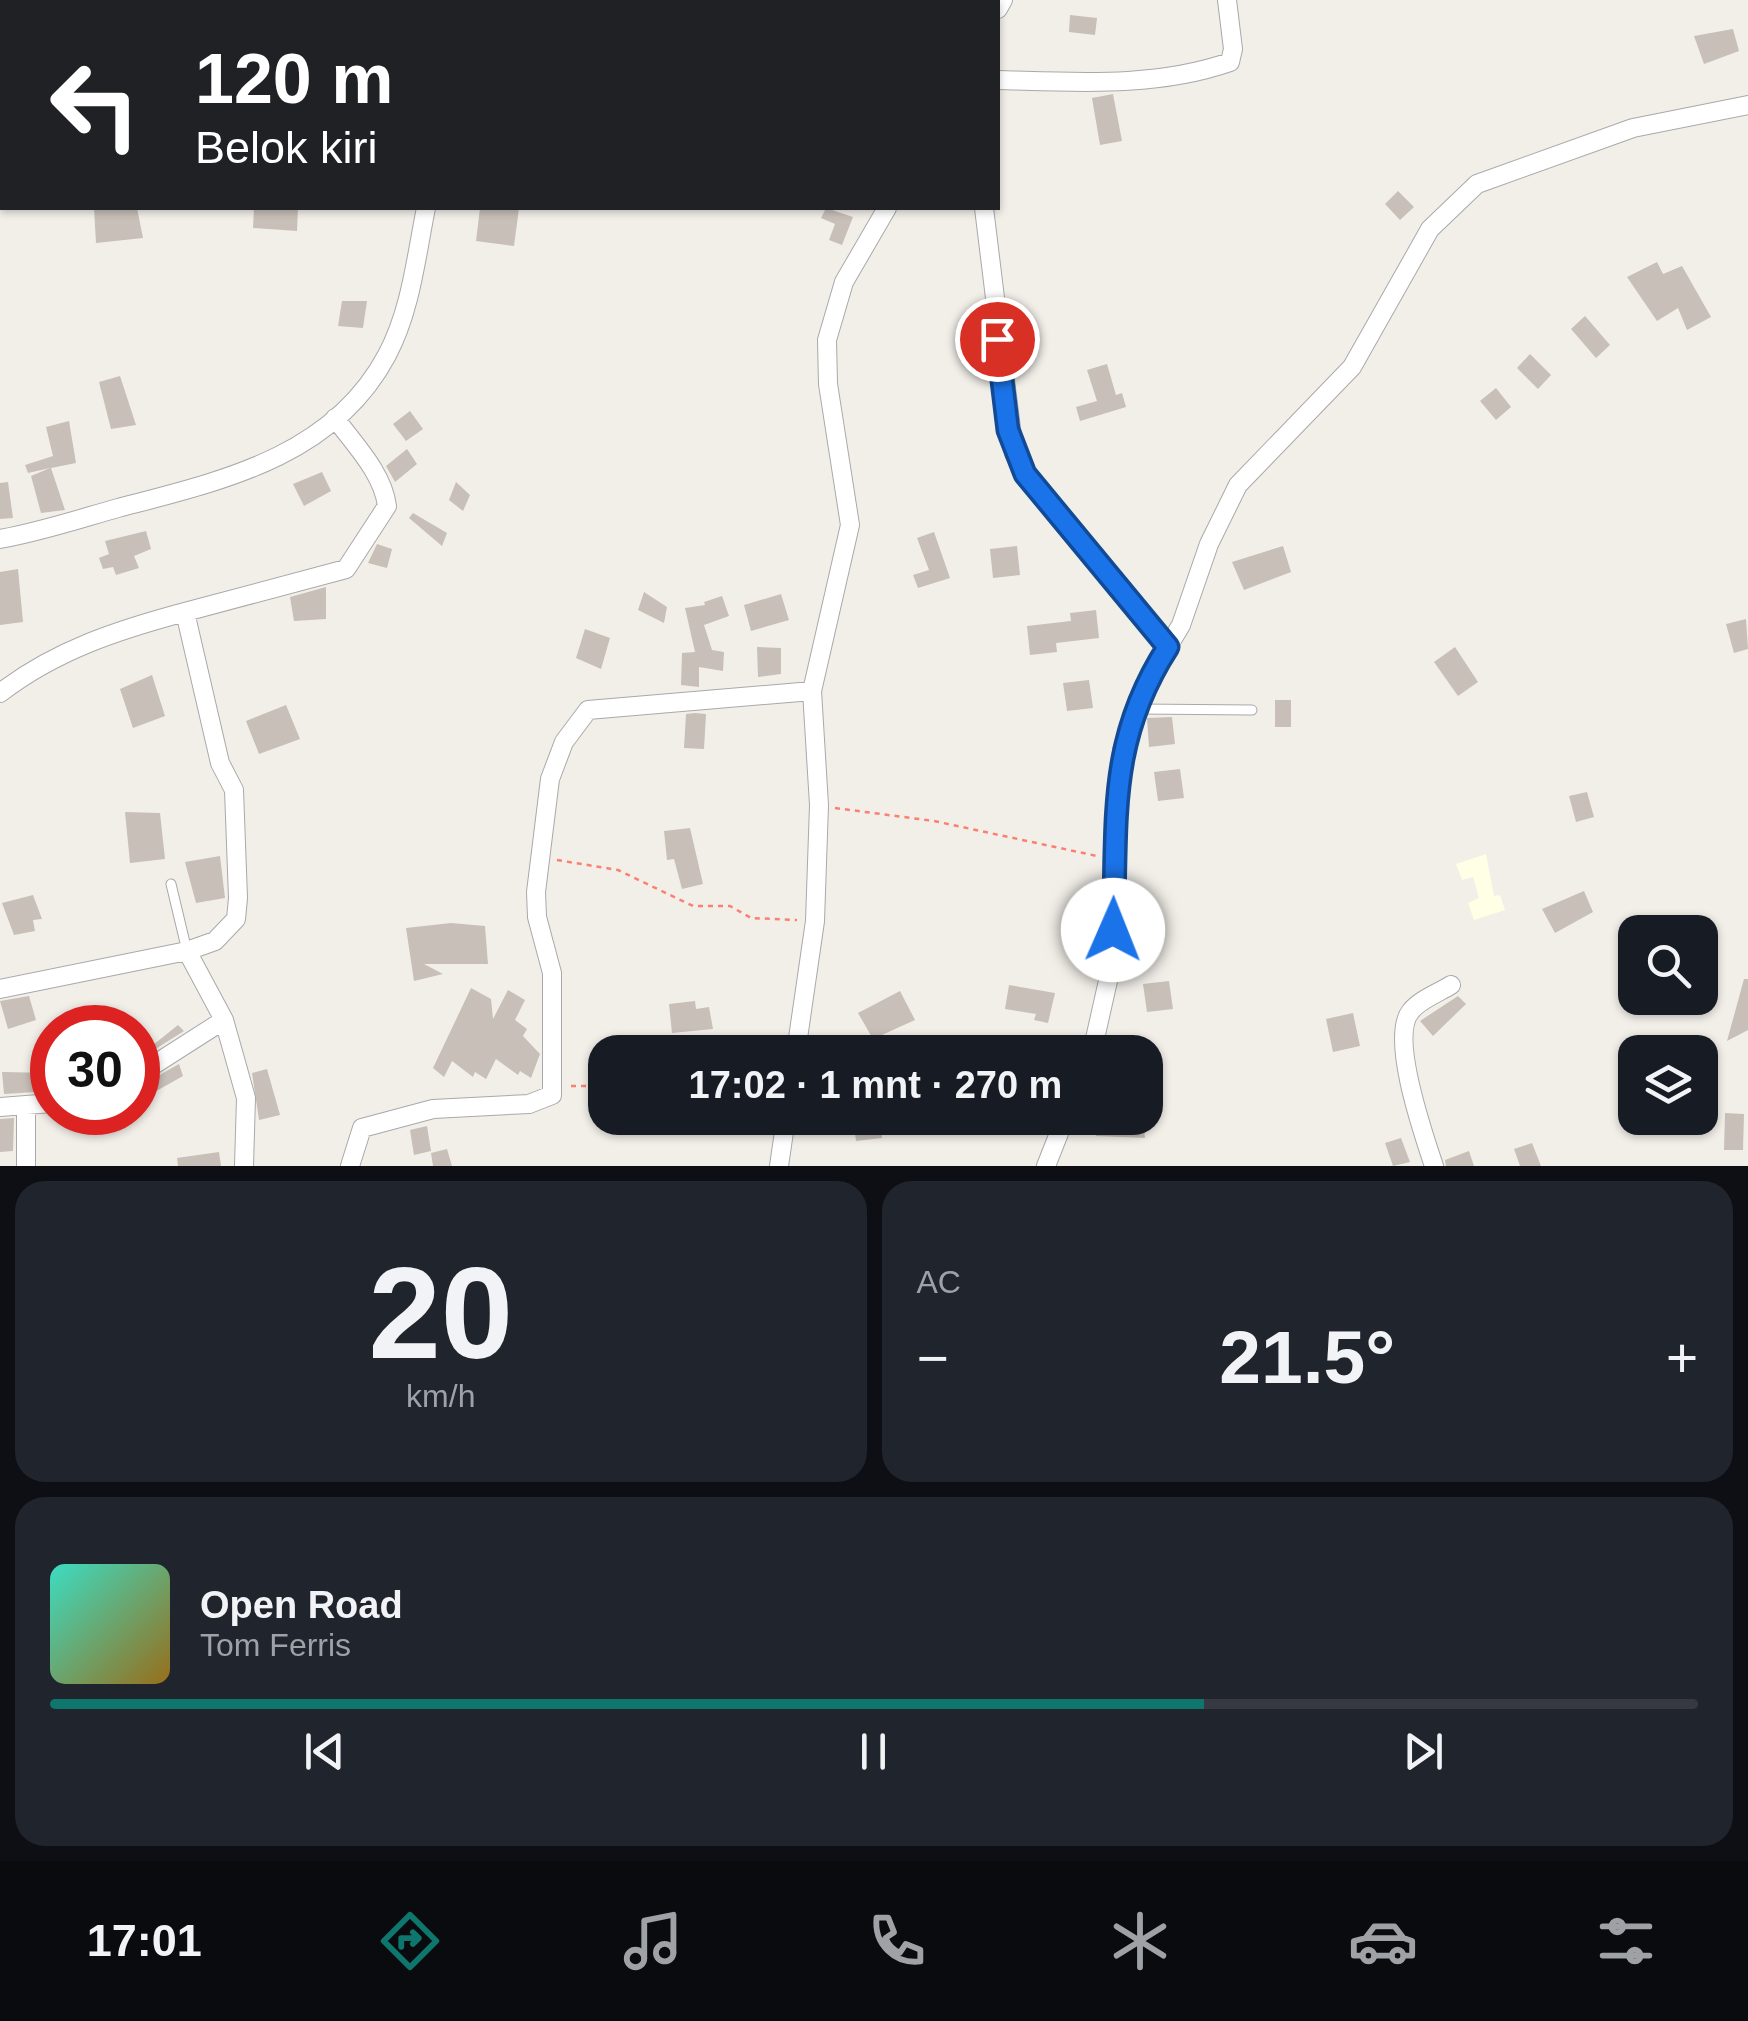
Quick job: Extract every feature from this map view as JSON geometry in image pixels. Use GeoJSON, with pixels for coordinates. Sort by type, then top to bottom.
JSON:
{"type":"FeatureCollection","features":[{"type":"Feature","properties":{"kind":"street"},"geometry":{"type":"LineString","coordinates":[[1000,80],[1102,82],[1201,72],[1230,62],[1227,0]]}},
{"type":"Feature","properties":{"kind":"street"},"geometry":{"type":"LineString","coordinates":[[1096,1035],[1112,963],[1122,750],[1136,710],[1168,647],[1238,485],[1352,367],[1430,229],[1459,198],[1494,174],[1633,128],[1748,105]]}},
{"type":"Feature","properties":{"kind":"street"},"geometry":{"type":"LineString","coordinates":[[0,539],[270,464],[335,418],[362,394],[404,317],[426,210]]}},
{"type":"Feature","properties":{"kind":"street"},"geometry":{"type":"LineString","coordinates":[[798,1035],[815,922],[819,806],[812,691],[850,525],[828,384],[826,340],[844,282],[885,210]]}},
{"type":"Feature","properties":{"kind":"street"},"geometry":{"type":"LineString","coordinates":[[984,210],[1014,453],[1025,474],[1168,647]]}},
{"type":"Feature","properties":{"kind":"street"},"geometry":{"type":"LineString","coordinates":[[0,693],[34,667],[110,632],[346,568],[388,506],[386,493],[369,464],[335,418]]}},
{"type":"Feature","properties":{"kind":"street"},"geometry":{"type":"LineString","coordinates":[[0,990],[187,951],[215,941],[236,919],[234,790],[220,763],[184,612]]}},
{"type":"Feature","properties":{"kind":"street"},"geometry":{"type":"LineString","coordinates":[[350,1166],[362,1128],[432,1109],[537,1103],[552,1094],[552,973],[536,904],[550,778],[564,742],[588,710],[812,691]]}},
{"type":"Feature","properties":{"kind":"street"},"geometry":{"type":"LineString","coordinates":[[187,951],[224,1020],[246,1098],[244,1166]]}},
{"type":"Feature","properties":{"kind":"street"},"geometry":{"type":"LineString","coordinates":[[1434,1166],[1416,1112],[1403,1033],[1410,1011],[1452,985]]}},
{"type":"Feature","properties":{"kind":"street"},"geometry":{"type":"LineString","coordinates":[[160,1061],[224,1020]]}},
{"type":"Feature","properties":{"kind":"street"},"geometry":{"type":"LineString","coordinates":[[0,1107],[30,1106]]}},
{"type":"Feature","properties":{"kind":"street"},"geometry":{"type":"LineString","coordinates":[[26,1107],[26,1166]]}},
{"type":"Feature","properties":{"kind":"street"},"geometry":{"type":"LineString","coordinates":[[778,1166],[783,1135]]}},
{"type":"Feature","properties":{"kind":"street"},"geometry":{"type":"LineString","coordinates":[[1046,1166],[1058,1135]]}},
{"type":"Feature","properties":{"kind":"lane"},"geometry":{"type":"LineString","coordinates":[[1136,710],[1252,710]]}},
{"type":"Feature","properties":{"kind":"lane"},"geometry":{"type":"LineString","coordinates":[[171,884],[187,951]]}},
{"type":"Feature","properties":{"kind":"path"},"geometry":{"type":"LineString","coordinates":[[819,806],[934,821],[1114,860]]}},
{"type":"Feature","properties":{"kind":"path"},"geometry":{"type":"LineString","coordinates":[[541,857],[618,870],[694,906],[730,906],[751,918],[815,922]]}},
{"type":"Feature","properties":{"kind":"path"},"geometry":{"type":"LineString","coordinates":[[554,1086],[588,1086]]}},
{"type":"Feature","properties":{"kind":"shaded area"},"geometry":{"type":"Polygon","coordinates":[[[1486,854],[1494,896],[1500,895],[1505,910],[1474,920],[1468,903],[1479,898],[1473,877],[1462,880],[1456,864],[1486,854]]]}},
{"type":"Feature","properties":{"kind":"building"},"geometry":{"type":"Polygon","coordinates":[[[1070,15],[1097,18],[1095,35],[1069,32],[1070,15]]]}},
{"type":"Feature","properties":{"kind":"building"},"geometry":{"type":"Polygon","coordinates":[[[1733,29],[1739,51],[1704,64],[1694,36],[1733,29]]]}},
{"type":"Feature","properties":{"kind":"building"},"geometry":{"type":"Polygon","coordinates":[[[1113,94],[1122,141],[1100,145],[1092,98],[1113,94]]]}},
{"type":"Feature","properties":{"kind":"building"},"geometry":{"type":"Polygon","coordinates":[[[1398,191],[1414,207],[1400,220],[1385,204],[1398,191]]]}},
{"type":"Feature","properties":{"kind":"building"},"geometry":{"type":"Polygon","coordinates":[[[94,210],[137,210],[143,238],[96,243],[94,210]]]}},
{"type":"Feature","properties":{"kind":"building"},"geometry":{"type":"Polygon","coordinates":[[[254,210],[298,210],[297,231],[253,228],[254,210]]]}},
{"type":"Feature","properties":{"kind":"building"},"geometry":{"type":"Polygon","coordinates":[[[480,210],[519,210],[514,246],[476,241],[480,210]]]}},
{"type":"Feature","properties":{"kind":"building"},"geometry":{"type":"Polygon","coordinates":[[[825,210],[853,217],[842,245],[829,240],[835,224],[821,218],[825,210]]]}},
{"type":"Feature","properties":{"kind":"building"},"geometry":{"type":"Polygon","coordinates":[[[1657,262],[1663,274],[1682,266],[1711,317],[1687,330],[1678,308],[1657,321],[1627,277],[1657,262]]]}},
{"type":"Feature","properties":{"kind":"building"},"geometry":{"type":"Polygon","coordinates":[[[342,301],[367,301],[363,328],[338,326],[342,301]]]}},
{"type":"Feature","properties":{"kind":"building"},"geometry":{"type":"Polygon","coordinates":[[[1585,316],[1610,345],[1596,358],[1571,329],[1585,316]]]}},
{"type":"Feature","properties":{"kind":"building"},"geometry":{"type":"Polygon","coordinates":[[[1530,354],[1551,375],[1538,389],[1517,368],[1530,354]]]}},
{"type":"Feature","properties":{"kind":"building"},"geometry":{"type":"Polygon","coordinates":[[[1107,364],[1116,395],[1122,393],[1126,407],[1080,421],[1076,407],[1097,401],[1087,370],[1107,364]]]}},
{"type":"Feature","properties":{"kind":"building"},"geometry":{"type":"Polygon","coordinates":[[[120,376],[136,425],[111,429],[99,382],[120,376]]]}},
{"type":"Feature","properties":{"kind":"building"},"geometry":{"type":"Polygon","coordinates":[[[1496,388],[1511,407],[1496,420],[1480,401],[1496,388]]]}},
{"type":"Feature","properties":{"kind":"building"},"geometry":{"type":"Polygon","coordinates":[[[410,411],[423,429],[406,441],[393,424],[410,411]]]}},
{"type":"Feature","properties":{"kind":"building"},"geometry":{"type":"Polygon","coordinates":[[[69,421],[76,463],[51,468],[65,510],[41,513],[31,476],[50,468],[28,473],[25,465],[53,456],[46,427],[69,421]]]}},
{"type":"Feature","properties":{"kind":"building"},"geometry":{"type":"Polygon","coordinates":[[[407,449],[417,464],[395,482],[386,466],[407,449]]]}},
{"type":"Feature","properties":{"kind":"building"},"geometry":{"type":"Polygon","coordinates":[[[322,472],[331,491],[304,506],[293,484],[322,472]]]}},
{"type":"Feature","properties":{"kind":"building"},"geometry":{"type":"Polygon","coordinates":[[[8,482],[13,518],[0,519],[0,483],[8,482]]]}},
{"type":"Feature","properties":{"kind":"building"},"geometry":{"type":"Polygon","coordinates":[[[456,482],[470,495],[463,511],[449,500],[456,482]]]}},
{"type":"Feature","properties":{"kind":"building"},"geometry":{"type":"Polygon","coordinates":[[[413,513],[447,533],[442,546],[409,518],[413,513]]]}},
{"type":"Feature","properties":{"kind":"building"},"geometry":{"type":"Polygon","coordinates":[[[146,531],[151,549],[134,556],[139,568],[116,575],[113,567],[103,569],[99,558],[109,554],[105,541],[146,531]]]}},
{"type":"Feature","properties":{"kind":"building"},"geometry":{"type":"Polygon","coordinates":[[[934,532],[950,578],[918,588],[913,575],[929,570],[917,538],[934,532]]]}},
{"type":"Feature","properties":{"kind":"building"},"geometry":{"type":"Polygon","coordinates":[[[377,544],[392,549],[387,568],[368,563],[377,544]]]}},
{"type":"Feature","properties":{"kind":"building"},"geometry":{"type":"Polygon","coordinates":[[[1017,546],[1020,575],[993,578],[990,549],[1017,546]]]}},
{"type":"Feature","properties":{"kind":"building"},"geometry":{"type":"Polygon","coordinates":[[[1283,546],[1291,572],[1244,590],[1232,562],[1283,546]]]}},
{"type":"Feature","properties":{"kind":"building"},"geometry":{"type":"Polygon","coordinates":[[[18,569],[23,622],[0,625],[0,572],[18,569]]]}},
{"type":"Feature","properties":{"kind":"building"},"geometry":{"type":"Polygon","coordinates":[[[326,587],[326,619],[294,621],[290,597],[326,587]]]}},
{"type":"Feature","properties":{"kind":"building"},"geometry":{"type":"Polygon","coordinates":[[[644,592],[667,607],[664,623],[638,610],[644,592]]]}},
{"type":"Feature","properties":{"kind":"building"},"geometry":{"type":"Polygon","coordinates":[[[781,594],[789,620],[751,631],[744,605],[781,594]]]}},
{"type":"Feature","properties":{"kind":"building"},"geometry":{"type":"Polygon","coordinates":[[[722,596],[729,616],[704,625],[712,650],[724,652],[723,671],[699,667],[699,687],[681,685],[682,653],[695,652],[685,608],[705,605],[704,602],[722,596]]]}},
{"type":"Feature","properties":{"kind":"building"},"geometry":{"type":"Polygon","coordinates":[[[1096,610],[1099,638],[1056,643],[1057,652],[1030,655],[1027,626],[1071,621],[1070,613],[1096,610]]]}},
{"type":"Feature","properties":{"kind":"building"},"geometry":{"type":"Polygon","coordinates":[[[1746,619],[1748,649],[1734,653],[1726,624],[1746,619]]]}},
{"type":"Feature","properties":{"kind":"building"},"geometry":{"type":"Polygon","coordinates":[[[585,629],[610,638],[601,669],[576,658],[585,629]]]}},
{"type":"Feature","properties":{"kind":"building"},"geometry":{"type":"Polygon","coordinates":[[[757,647],[781,648],[781,674],[758,677],[757,647]]]}},
{"type":"Feature","properties":{"kind":"building"},"geometry":{"type":"Polygon","coordinates":[[[1455,647],[1478,682],[1458,696],[1434,662],[1455,647]]]}},
{"type":"Feature","properties":{"kind":"building"},"geometry":{"type":"Polygon","coordinates":[[[152,675],[165,716],[133,728],[120,689],[152,675]]]}},
{"type":"Feature","properties":{"kind":"building"},"geometry":{"type":"Polygon","coordinates":[[[1089,680],[1093,708],[1067,711],[1063,683],[1089,680]]]}},
{"type":"Feature","properties":{"kind":"building"},"geometry":{"type":"Polygon","coordinates":[[[1275,700],[1291,700],[1291,727],[1275,727],[1275,700]]]}},
{"type":"Feature","properties":{"kind":"building"},"geometry":{"type":"Polygon","coordinates":[[[286,705],[300,739],[259,754],[246,721],[286,705]]]}},
{"type":"Feature","properties":{"kind":"building"},"geometry":{"type":"Polygon","coordinates":[[[686,714],[706,714],[704,749],[684,748],[686,714]]]}},
{"type":"Feature","properties":{"kind":"building"},"geometry":{"type":"Polygon","coordinates":[[[1172,717],[1175,744],[1149,747],[1147,718],[1172,717]]]}},
{"type":"Feature","properties":{"kind":"building"},"geometry":{"type":"Polygon","coordinates":[[[1180,769],[1184,798],[1158,801],[1154,772],[1180,769]]]}},
{"type":"Feature","properties":{"kind":"building"},"geometry":{"type":"Polygon","coordinates":[[[1587,792],[1594,817],[1576,822],[1569,796],[1587,792]]]}},
{"type":"Feature","properties":{"kind":"building"},"geometry":{"type":"Polygon","coordinates":[[[125,812],[160,813],[165,859],[130,863],[125,812]]]}},
{"type":"Feature","properties":{"kind":"building"},"geometry":{"type":"Polygon","coordinates":[[[690,828],[703,884],[682,889],[674,859],[667,860],[664,831],[690,828]]]}},
{"type":"Feature","properties":{"kind":"building"},"geometry":{"type":"Polygon","coordinates":[[[220,856],[225,898],[196,903],[185,862],[220,856]]]}},
{"type":"Feature","properties":{"kind":"building"},"geometry":{"type":"Polygon","coordinates":[[[1584,891],[1593,912],[1555,933],[1542,909],[1584,891]]]}},
{"type":"Feature","properties":{"kind":"building"},"geometry":{"type":"Polygon","coordinates":[[[33,895],[42,919],[33,920],[35,931],[14,935],[2,903],[33,895]]]}},
{"type":"Feature","properties":{"kind":"building"},"geometry":{"type":"Polygon","coordinates":[[[451,923],[485,926],[488,964],[424,964],[443,974],[414,981],[406,928],[451,923]]]}},
{"type":"Feature","properties":{"kind":"building"},"geometry":{"type":"Polygon","coordinates":[[[1744,979],[1748,979],[1748,1030],[1727,1041],[1744,979]]]}},
{"type":"Feature","properties":{"kind":"building"},"geometry":{"type":"Polygon","coordinates":[[[1169,981],[1173,1009],[1147,1012],[1143,984],[1169,981]]]}},
{"type":"Feature","properties":{"kind":"building"},"geometry":{"type":"Polygon","coordinates":[[[1009,985],[1055,993],[1048,1023],[1034,1020],[1036,1014],[1005,1009],[1009,985]]]}},
{"type":"Feature","properties":{"kind":"building"},"geometry":{"type":"Polygon","coordinates":[[[471,988],[491,999],[493,1019],[508,990],[525,1000],[515,1020],[527,1029],[523,1036],[540,1054],[531,1078],[520,1071],[518,1075],[496,1059],[486,1079],[475,1072],[473,1077],[452,1061],[444,1077],[433,1068],[471,988]]]}},
{"type":"Feature","properties":{"kind":"building"},"geometry":{"type":"Polygon","coordinates":[[[900,991],[915,1020],[882,1035],[871,1035],[858,1013],[900,991]]]}},
{"type":"Feature","properties":{"kind":"building"},"geometry":{"type":"Polygon","coordinates":[[[29,996],[30,1022],[8,1029],[0,1001],[29,996]]]}},
{"type":"Feature","properties":{"kind":"building"},"geometry":{"type":"Polygon","coordinates":[[[1458,996],[1466,1004],[1433,1036],[1420,1021],[1458,996]]]}},
{"type":"Feature","properties":{"kind":"building"},"geometry":{"type":"Polygon","coordinates":[[[695,1001],[696,1009],[709,1007],[713,1029],[672,1033],[669,1004],[695,1001]]]}},
{"type":"Feature","properties":{"kind":"building"},"geometry":{"type":"Polygon","coordinates":[[[1353,1013],[1360,1046],[1333,1052],[1326,1019],[1353,1013]]]}},
{"type":"Feature","properties":{"kind":"building"},"geometry":{"type":"Polygon","coordinates":[[[178,1025],[184,1031],[160,1046],[160,1039],[178,1025]]]}},
{"type":"Feature","properties":{"kind":"building"},"geometry":{"type":"Polygon","coordinates":[[[179,1064],[183,1076],[160,1089],[160,1075],[179,1064]]]}},
{"type":"Feature","properties":{"kind":"building"},"geometry":{"type":"Polygon","coordinates":[[[267,1069],[280,1115],[259,1120],[252,1073],[267,1069]]]}},
{"type":"Feature","properties":{"kind":"building"},"geometry":{"type":"Polygon","coordinates":[[[2,1072],[30,1073],[30,1092],[4,1094],[2,1072]]]}},
{"type":"Feature","properties":{"kind":"building"},"geometry":{"type":"Polygon","coordinates":[[[1725,1113],[1744,1114],[1743,1150],[1724,1150],[1725,1113]]]}},
{"type":"Feature","properties":{"kind":"building"},"geometry":{"type":"Polygon","coordinates":[[[14,1118],[13,1151],[0,1152],[0,1119],[14,1118]]]}},
{"type":"Feature","properties":{"kind":"building"},"geometry":{"type":"Polygon","coordinates":[[[427,1126],[431,1151],[414,1155],[410,1130],[427,1126]]]}},
{"type":"Feature","properties":{"kind":"building"},"geometry":{"type":"Polygon","coordinates":[[[855,1135],[882,1135],[882,1138],[856,1141],[855,1135]]]}},
{"type":"Feature","properties":{"kind":"building"},"geometry":{"type":"Polygon","coordinates":[[[1145,1135],[1145,1138],[1096,1136],[1145,1135]]]}},
{"type":"Feature","properties":{"kind":"building"},"geometry":{"type":"Polygon","coordinates":[[[1401,1138],[1410,1162],[1393,1166],[1385,1143],[1401,1138]]]}},
{"type":"Feature","properties":{"kind":"building"},"geometry":{"type":"Polygon","coordinates":[[[1532,1143],[1541,1166],[1520,1166],[1514,1149],[1532,1143]]]}},
{"type":"Feature","properties":{"kind":"building"},"geometry":{"type":"Polygon","coordinates":[[[447,1149],[452,1166],[433,1166],[431,1153],[447,1149]]]}},
{"type":"Feature","properties":{"kind":"building"},"geometry":{"type":"Polygon","coordinates":[[[1469,1151],[1474,1166],[1446,1166],[1445,1160],[1469,1151]]]}},
{"type":"Feature","properties":{"kind":"building"},"geometry":{"type":"Polygon","coordinates":[[[219,1152],[221,1166],[178,1166],[177,1158],[219,1152]]]}},
{"type":"Feature","properties":{"kind":"route"},"geometry":{"type":"LineString","coordinates":[[997,339],[1008,430],[1025,474],[1168,647],[1149,678],[1122,750],[1113,844],[1113,930]]}}]}
